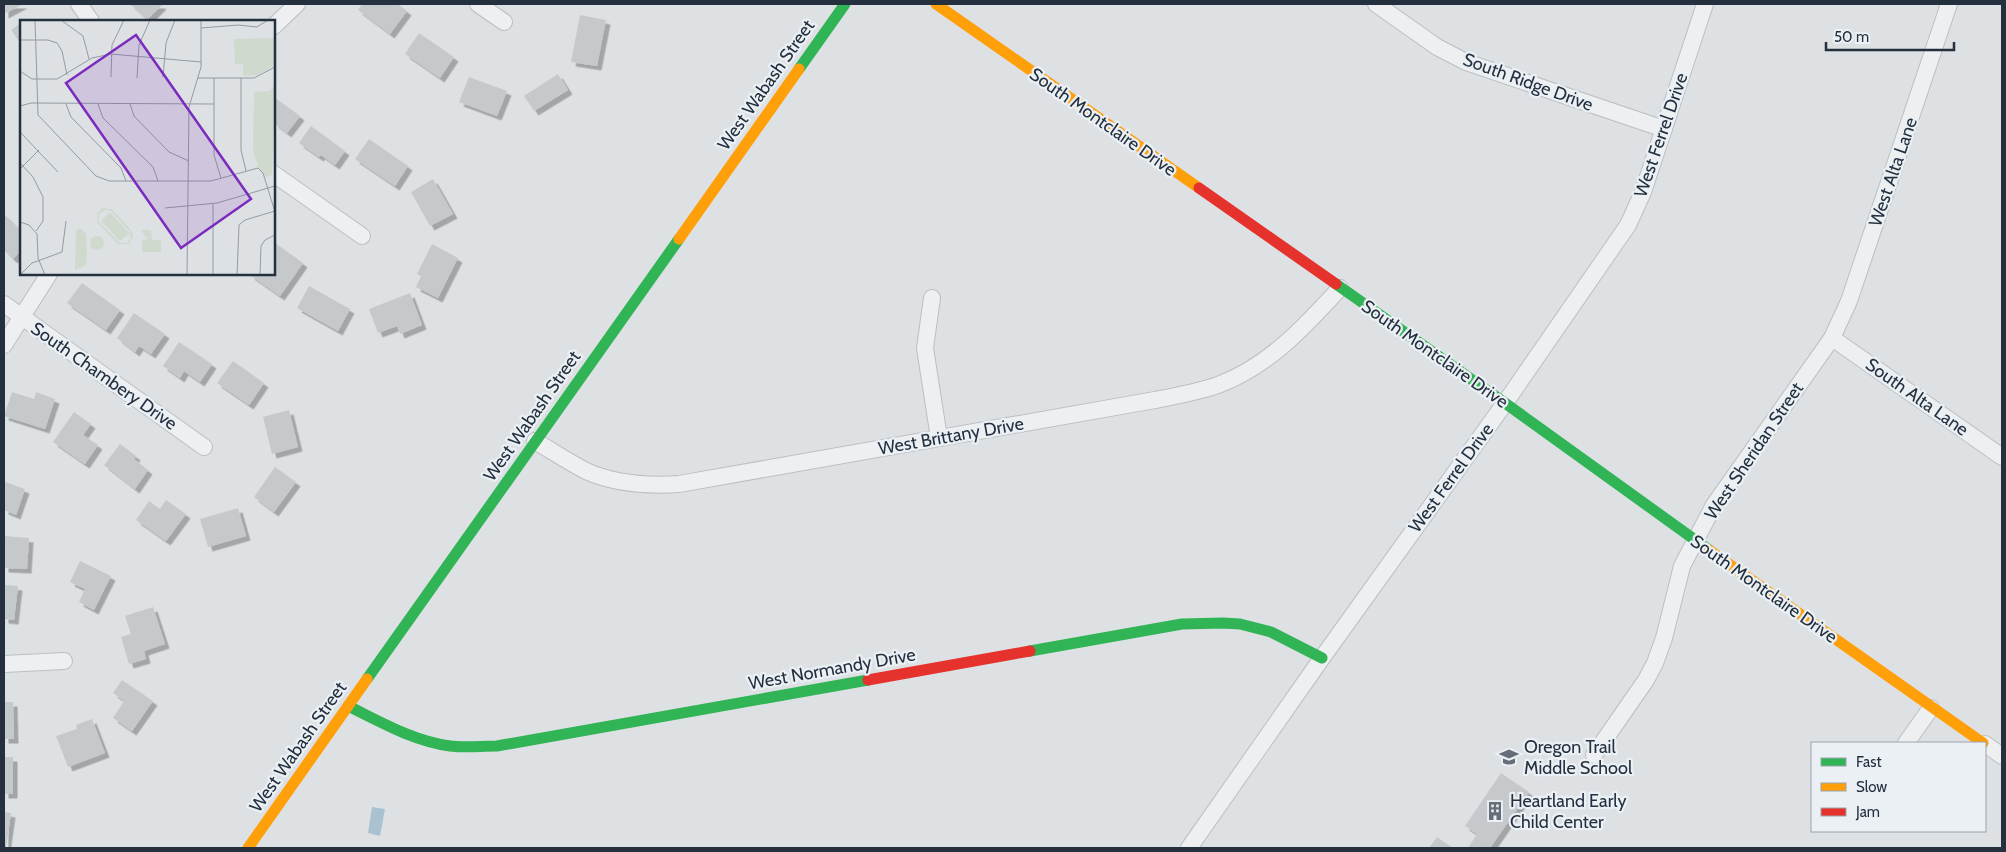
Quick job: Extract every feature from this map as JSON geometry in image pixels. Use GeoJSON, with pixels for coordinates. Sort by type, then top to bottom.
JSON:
{"type":"FeatureCollection","features":[{"type":"Feature","properties":{"kind":"street"},"geometry":{"type":"LineString","coordinates":[[79,4],[90,20]]}},
{"type":"Feature","properties":{"kind":"street"},"geometry":{"type":"LineString","coordinates":[[275,25],[297,4]]}},
{"type":"Feature","properties":{"kind":"street"},"geometry":{"type":"LineString","coordinates":[[478,4],[504,22]]}},
{"type":"Feature","properties":{"kind":"street","name":"West Wabash Street"},"geometry":{"type":"LineString","coordinates":[[248,848],[845,4]]}},
{"type":"Feature","properties":{"kind":"street","name":"South Montclaire Drive"},"geometry":{"type":"LineString","coordinates":[[936,4],[1505,403],[1981,742]]}},
{"type":"Feature","properties":{"kind":"street","name":"South Ridge Drive"},"geometry":{"type":"LineString","coordinates":[[1376,4],[1437,46],[1466,62],[1664,129]]}},
{"type":"Feature","properties":{"kind":"street","name":"West Ferrel Drive"},"geometry":{"type":"LineString","coordinates":[[1189,848],[1322,658],[1505,403],[1628,225],[1643,192],[1705,4]]}},
{"type":"Feature","properties":{"kind":"street","name":"West Alta Lane"},"geometry":{"type":"LineString","coordinates":[[1832,338],[1849,301],[1949,4]]}},
{"type":"Feature","properties":{"kind":"street"},"geometry":{"type":"LineString","coordinates":[[275,175],[362,236]]}},
{"type":"Feature","properties":{"kind":"street"},"geometry":{"type":"LineString","coordinates":[[4,345],[48,275]]}},
{"type":"Feature","properties":{"kind":"street","name":"West Brittany Drive"},"geometry":{"type":"LineString","coordinates":[[535,441],[586,470],[602,476],[631,483],[658,486],[679,484],[1155,400],[1200,391],[1219,385],[1237,377],[1269,358],[1306,325],[1340,288]]}},
{"type":"Feature","properties":{"kind":"street"},"geometry":{"type":"LineString","coordinates":[[932,298],[925,348],[939,438]]}},
{"type":"Feature","properties":{"kind":"street","name":"South Chambery Drive"},"geometry":{"type":"LineString","coordinates":[[4,304],[20,318],[185,432],[204,448]]}},
{"type":"Feature","properties":{"kind":"street","name":"South Alta Lane"},"geometry":{"type":"LineString","coordinates":[[1832,338],[2002,457]]}},
{"type":"Feature","properties":{"kind":"street","name":"West Sheridan Street"},"geometry":{"type":"LineString","coordinates":[[1594,755],[1646,680],[1655,663],[1664,638],[1682,566],[1714,505],[1832,338]]}},
{"type":"Feature","properties":{"kind":"street","name":"West Normandy Drive"},"geometry":{"type":"LineString","coordinates":[[348,706],[403,733],[434,743],[452,746],[497,746],[1182,624],[1230,623],[1265,629],[1292,640],[1322,658]]}},
{"type":"Feature","properties":{"kind":"street"},"geometry":{"type":"LineString","coordinates":[[4,664],[64,662]]}},
{"type":"Feature","properties":{"kind":"street"},"geometry":{"type":"LineString","coordinates":[[1907,742],[1931,708]]}},
{"type":"Feature","properties":{"kind":"street","name":"South Montclaire Drive"},"geometry":{"type":"LineString","coordinates":[[1986,745],[2002,756]]}},
{"type":"Feature","properties":{"kind":"water"},"geometry":{"type":"Polygon","coordinates":[[[372,807],[385,809],[380,836],[368,833],[372,807]]]}},
{"type":"Feature","properties":{"kind":"building"},"geometry":{"type":"Polygon","coordinates":[[[4,4],[23,4],[4,14],[4,4]]]}},
{"type":"Feature","properties":{"kind":"building"},"geometry":{"type":"Polygon","coordinates":[[[130,4],[160,4],[162,5],[147,20],[130,4]]]}},
{"type":"Feature","properties":{"kind":"building"},"geometry":{"type":"Polygon","coordinates":[[[362,4],[398,4],[407,11],[390,34],[358,10],[362,4]]]}},
{"type":"Feature","properties":{"kind":"building"},"geometry":{"type":"Polygon","coordinates":[[[580,15],[606,20],[597,66],[571,62],[580,15]]]}},
{"type":"Feature","properties":{"kind":"building"},"geometry":{"type":"Polygon","coordinates":[[[20,24],[20,43],[11,30],[20,24]]]}},
{"type":"Feature","properties":{"kind":"building"},"geometry":{"type":"Polygon","coordinates":[[[419,33],[454,57],[440,78],[405,54],[419,33]]]}},
{"type":"Feature","properties":{"kind":"building"},"geometry":{"type":"Polygon","coordinates":[[[558,74],[568,90],[534,111],[524,96],[558,74]]]}},
{"type":"Feature","properties":{"kind":"building"},"geometry":{"type":"Polygon","coordinates":[[[469,77],[507,91],[497,116],[459,102],[469,77]]]}},
{"type":"Feature","properties":{"kind":"building"},"geometry":{"type":"Polygon","coordinates":[[[275,98],[300,116],[287,133],[275,124],[275,98]]]}},
{"type":"Feature","properties":{"kind":"building"},"geometry":{"type":"Polygon","coordinates":[[[311,126],[345,151],[335,165],[321,155],[319,157],[299,143],[311,126]]]}},
{"type":"Feature","properties":{"kind":"building"},"geometry":{"type":"Polygon","coordinates":[[[369,139],[408,166],[395,186],[355,159],[369,139]]]}},
{"type":"Feature","properties":{"kind":"building"},"geometry":{"type":"Polygon","coordinates":[[[433,179],[453,214],[430,226],[411,192],[433,179]]]}},
{"type":"Feature","properties":{"kind":"building"},"geometry":{"type":"Polygon","coordinates":[[[4,214],[20,230],[20,252],[13,259],[4,250],[4,214]]]}},
{"type":"Feature","properties":{"kind":"building"},"geometry":{"type":"Polygon","coordinates":[[[275,243],[303,263],[280,296],[250,275],[275,275],[275,243]]]}},
{"type":"Feature","properties":{"kind":"building"},"geometry":{"type":"Polygon","coordinates":[[[432,244],[458,258],[438,298],[416,287],[421,276],[417,274],[432,244]]]}},
{"type":"Feature","properties":{"kind":"building"},"geometry":{"type":"Polygon","coordinates":[[[82,283],[120,310],[106,330],[67,303],[82,283]]]}},
{"type":"Feature","properties":{"kind":"building"},"geometry":{"type":"Polygon","coordinates":[[[309,286],[350,309],[338,331],[297,308],[309,286]]]}},
{"type":"Feature","properties":{"kind":"building"},"geometry":{"type":"Polygon","coordinates":[[[410,293],[422,325],[400,334],[397,326],[378,333],[369,309],[410,293]]]}},
{"type":"Feature","properties":{"kind":"building"},"geometry":{"type":"Polygon","coordinates":[[[134,313],[165,334],[151,354],[139,346],[135,352],[117,338],[134,313]]]}},
{"type":"Feature","properties":{"kind":"building"},"geometry":{"type":"Polygon","coordinates":[[[179,342],[212,364],[200,382],[184,371],[180,378],[163,366],[179,342]]]}},
{"type":"Feature","properties":{"kind":"building"},"geometry":{"type":"Polygon","coordinates":[[[233,361],[264,383],[249,405],[217,383],[233,361]]]}},
{"type":"Feature","properties":{"kind":"building"},"geometry":{"type":"Polygon","coordinates":[[[12,392],[34,399],[36,392],[55,399],[45,429],[4,416],[12,392]]]}},
{"type":"Feature","properties":{"kind":"building"},"geometry":{"type":"Polygon","coordinates":[[[289,410],[298,447],[272,454],[263,417],[289,410]]]}},
{"type":"Feature","properties":{"kind":"building"},"geometry":{"type":"Polygon","coordinates":[[[74,412],[91,424],[83,435],[98,445],[85,464],[53,442],[74,412]]]}},
{"type":"Feature","properties":{"kind":"building"},"geometry":{"type":"Polygon","coordinates":[[[120,444],[136,456],[134,459],[148,470],[135,489],[104,465],[120,444]]]}},
{"type":"Feature","properties":{"kind":"building"},"geometry":{"type":"Polygon","coordinates":[[[275,467],[296,482],[274,512],[254,497],[275,467]]]}},
{"type":"Feature","properties":{"kind":"building"},"geometry":{"type":"Polygon","coordinates":[[[5,482],[25,489],[16,515],[4,510],[5,482]]]}},
{"type":"Feature","properties":{"kind":"building"},"geometry":{"type":"Polygon","coordinates":[[[166,500],[186,514],[166,541],[136,520],[149,501],[160,509],[166,500]]]}},
{"type":"Feature","properties":{"kind":"building"},"geometry":{"type":"Polygon","coordinates":[[[238,508],[246,536],[208,547],[200,519],[238,508]]]}},
{"type":"Feature","properties":{"kind":"building"},"geometry":{"type":"Polygon","coordinates":[[[4,536],[29,538],[27,569],[4,568],[4,536]]]}},
{"type":"Feature","properties":{"kind":"building"},"geometry":{"type":"Polygon","coordinates":[[[80,561],[111,576],[94,610],[79,602],[85,589],[70,582],[80,561]]]}},
{"type":"Feature","properties":{"kind":"building"},"geometry":{"type":"Polygon","coordinates":[[[4,585],[18,586],[14,620],[4,619],[4,585]]]}},
{"type":"Feature","properties":{"kind":"building"},"geometry":{"type":"Polygon","coordinates":[[[153,607],[165,644],[144,651],[146,659],[129,664],[121,637],[131,634],[125,616],[153,607]]]}},
{"type":"Feature","properties":{"kind":"building"},"geometry":{"type":"Polygon","coordinates":[[[122,680],[153,701],[132,731],[113,718],[124,701],[113,693],[122,680]]]}},
{"type":"Feature","properties":{"kind":"building"},"geometry":{"type":"Polygon","coordinates":[[[4,702],[13,702],[14,739],[4,739],[4,702]]]}},
{"type":"Feature","properties":{"kind":"building"},"geometry":{"type":"Polygon","coordinates":[[[92,719],[105,753],[68,767],[56,736],[77,729],[76,725],[92,719]]]}},
{"type":"Feature","properties":{"kind":"building"},"geometry":{"type":"Polygon","coordinates":[[[4,757],[13,757],[13,794],[4,794],[4,757]]]}},
{"type":"Feature","properties":{"kind":"building","name":"Heartland Early Child Center"},"geometry":{"type":"Polygon","coordinates":[[[1501,773],[1529,792],[1490,848],[1468,848],[1477,834],[1465,826],[1501,773]]]}},
{"type":"Feature","properties":{"kind":"building"},"geometry":{"type":"Polygon","coordinates":[[[4,812],[11,813],[6,848],[4,848],[4,812]]]}},
{"type":"Feature","properties":{"kind":"building"},"geometry":{"type":"Polygon","coordinates":[[[1437,837],[1453,848],[1429,848],[1437,837]]]}},
{"type":"Feature","properties":{"kind":"traffic: fast"},"geometry":{"type":"LineString","coordinates":[[799,69],[845,4]]}},
{"type":"Feature","properties":{"kind":"traffic: fast"},"geometry":{"type":"LineString","coordinates":[[367,679],[679,239]]}},
{"type":"Feature","properties":{"kind":"traffic: fast"},"geometry":{"type":"LineString","coordinates":[[1336,284],[1709,550]]}},
{"type":"Feature","properties":{"kind":"traffic: fast"},"geometry":{"type":"LineString","coordinates":[[1030,651],[1182,624],[1223,623],[1240,624],[1271,632],[1322,658]]}},
{"type":"Feature","properties":{"kind":"traffic: fast"},"geometry":{"type":"LineString","coordinates":[[348,706],[398,730],[436,744],[461,747],[497,746],[868,680]]}},
{"type":"Feature","properties":{"kind":"traffic: slow"},"geometry":{"type":"LineString","coordinates":[[936,4],[1199,188]]}},
{"type":"Feature","properties":{"kind":"traffic: slow"},"geometry":{"type":"LineString","coordinates":[[679,239],[799,69]]}},
{"type":"Feature","properties":{"kind":"traffic: slow"},"geometry":{"type":"LineString","coordinates":[[1709,550],[1982,742]]}},
{"type":"Feature","properties":{"kind":"traffic: slow"},"geometry":{"type":"LineString","coordinates":[[248,848],[367,679]]}},
{"type":"Feature","properties":{"kind":"traffic: jam"},"geometry":{"type":"LineString","coordinates":[[1199,188],[1336,284]]}},
{"type":"Feature","properties":{"kind":"traffic: jam"},"geometry":{"type":"LineString","coordinates":[[868,680],[1030,651]]}},
{"type":"Feature","properties":{"kind":"place","name":"Oregon Trail Middle School"},"geometry":{"type":"Point","coordinates":[1509,757]}},
{"type":"Feature","properties":{"kind":"place","name":"Heartland Early Child Center"},"geometry":{"type":"Point","coordinates":[1495,811]}}]}
